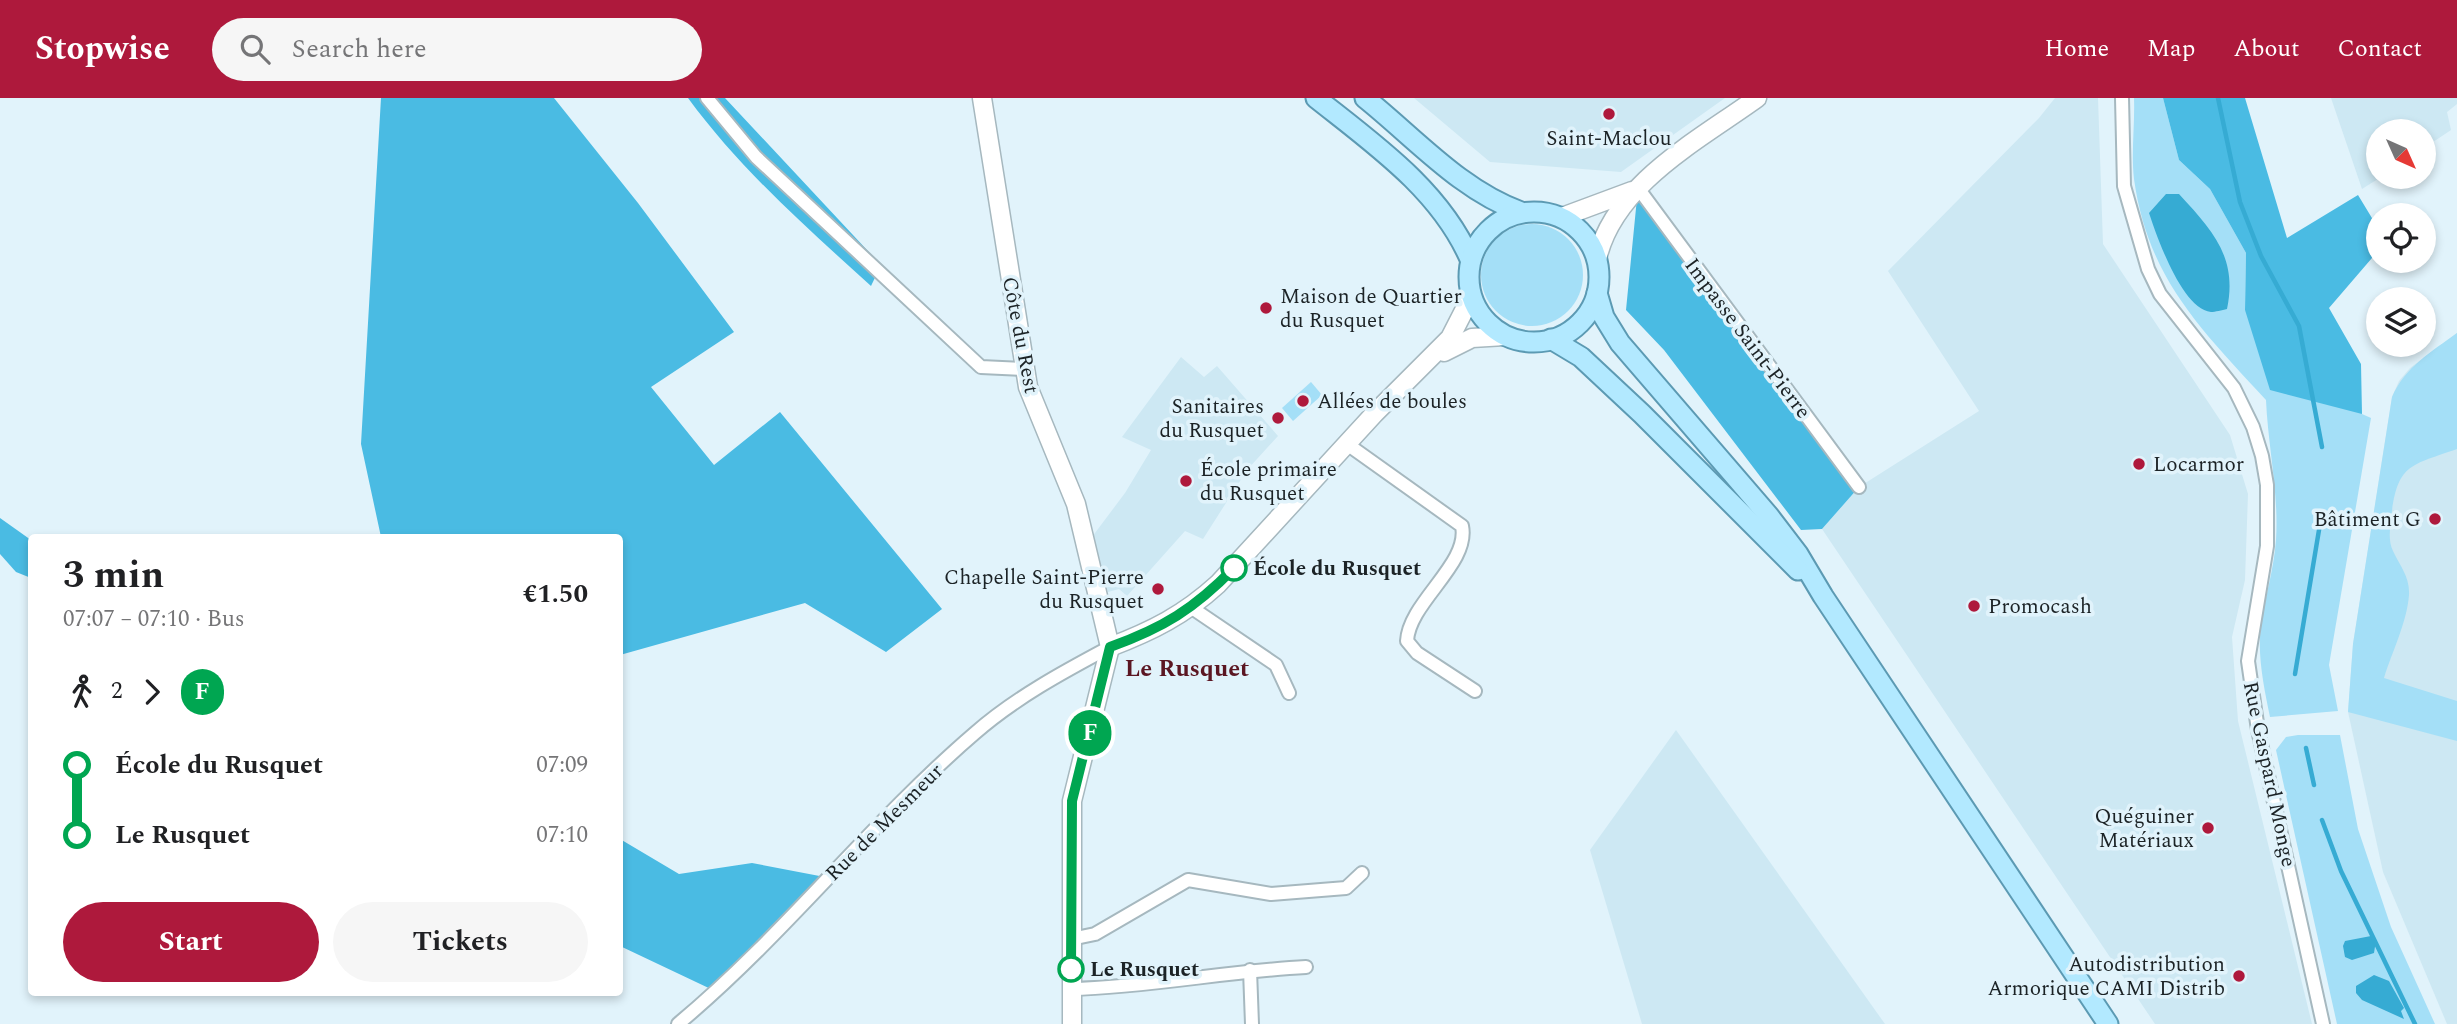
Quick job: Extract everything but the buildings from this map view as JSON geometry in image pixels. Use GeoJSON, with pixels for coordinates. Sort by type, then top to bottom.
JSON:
{"type":"FeatureCollection","features":[{"type":"Feature","properties":{"kind":"main road"},"geometry":{"type":"LineString","coordinates":[[1317,98],[1430,196],[1454,226],[1471,259]]}},
{"type":"Feature","properties":{"kind":"main road"},"geometry":{"type":"LineString","coordinates":[[1365,98],[1465,183],[1495,202],[1521,212]]}},
{"type":"Feature","properties":{"kind":"main road"},"geometry":{"type":"LineString","coordinates":[[1597,293],[1580,322],[1551,340],[1528,342],[1505,335],[1488,324],[1471,297],[1468,278],[1471,259],[1489,229],[1521,212],[1535,211],[1562,217],[1584,234],[1597,259],[1597,293],[1604,317],[1620,342],[1769,516],[1798,554],[1823,596],[2108,1024]]}},
{"type":"Feature","properties":{"kind":"main road"},"geometry":{"type":"LineString","coordinates":[[1551,340],[1581,357],[1642,414],[1823,596]]}},
{"type":"Feature","properties":{"kind":"street"},"geometry":{"type":"LineString","coordinates":[[707,98],[756,157],[981,367],[1024,369]]}},
{"type":"Feature","properties":{"kind":"street","name":"Côte du Rest"},"geometry":{"type":"LineString","coordinates":[[982,98],[1028,387],[1076,504],[1110,647]]}},
{"type":"Feature","properties":{"kind":"street"},"geometry":{"type":"LineString","coordinates":[[1562,217],[1610,201],[1638,188],[1757,98]]}},
{"type":"Feature","properties":{"kind":"street","name":"Rue Gaspard Monge"},"geometry":{"type":"LineString","coordinates":[[2122,98],[2124,186],[2144,260],[2160,294],[2234,388],[2253,428],[2262,456],[2267,485],[2267,546],[2248,661],[2258,730],[2323,1024]]}},
{"type":"Feature","properties":{"kind":"street"},"geometry":{"type":"LineString","coordinates":[[1597,259],[1608,229],[1638,188]]}},
{"type":"Feature","properties":{"kind":"street","name":"Impasse Saint-Pierre"},"geometry":{"type":"LineString","coordinates":[[1638,188],[1859,487]]}},
{"type":"Feature","properties":{"kind":"street"},"geometry":{"type":"LineString","coordinates":[[1072,1024],[1072,801],[1110,647],[1159,628],[1192,608],[1281,518],[1347,444],[1450,338],[1471,297]]}},
{"type":"Feature","properties":{"kind":"street"},"geometry":{"type":"LineString","coordinates":[[1432,358],[1472,338],[1505,335]]}},
{"type":"Feature","properties":{"kind":"street"},"geometry":{"type":"LineString","coordinates":[[1347,444],[1462,526],[1460,547],[1411,624],[1407,641],[1417,653],[1475,691]]}},
{"type":"Feature","properties":{"kind":"street"},"geometry":{"type":"LineString","coordinates":[[1192,608],[1276,665],[1289,693]]}},
{"type":"Feature","properties":{"kind":"street","name":"Rue de Mesmeur"},"geometry":{"type":"LineString","coordinates":[[680,1023],[765,946],[872,831],[976,731],[1065,669],[1110,647]]}},
{"type":"Feature","properties":{"kind":"street"},"geometry":{"type":"LineString","coordinates":[[1071,939],[1095,934],[1188,880],[1271,894],[1346,888],[1362,873]]}},
{"type":"Feature","properties":{"kind":"street"},"geometry":{"type":"LineString","coordinates":[[1071,989],[1162,985],[1250,970],[1306,967]]}},
{"type":"Feature","properties":{"kind":"street"},"geometry":{"type":"LineString","coordinates":[[1250,970],[1252,1024]]}},
{"type":"Feature","properties":{"kind":"shaded area"},"geometry":{"type":"Polygon","coordinates":[[[381,98],[554,98],[638,203],[734,332],[651,387],[714,465],[780,412],[942,609],[886,652],[805,603],[623,654],[623,534],[380,534],[361,444],[381,98]]]}},
{"type":"Feature","properties":{"kind":"shaded area"},"geometry":{"type":"Polygon","coordinates":[[[688,98],[725,98],[881,265],[871,286],[752,173],[688,98]]]}},
{"type":"Feature","properties":{"kind":"shaded area"},"geometry":{"type":"Polygon","coordinates":[[[1414,98],[1725,98],[1621,172],[1490,162],[1414,98]]]}},
{"type":"Feature","properties":{"kind":"shaded area"},"geometry":{"type":"Polygon","coordinates":[[[2055,98],[2098,98],[2103,244],[2230,435],[2248,494],[2245,580],[2232,637],[2238,721],[2312,1024],[2155,1024],[1822,529],[1859,487],[1979,411],[1888,271],[2039,118],[2055,98]]]}},
{"type":"Feature","properties":{"kind":"shaded area"},"geometry":{"type":"Polygon","coordinates":[[[2134,98],[2163,98],[2179,160],[2210,189],[2246,253],[2245,310],[2362,414],[2371,418],[2329,665],[2338,711],[2270,717],[2260,648],[2277,522],[2266,400],[2199,325],[2165,274],[2151,246],[2134,179],[2134,98]]]}},
{"type":"Feature","properties":{"kind":"shaded area"},"geometry":{"type":"Polygon","coordinates":[[[2163,98],[2245,98],[2287,238],[2358,195],[2366,208],[2366,265],[2329,308],[2361,364],[2362,414],[2270,390],[2245,310],[2246,253],[2210,189],[2179,160],[2163,98]]]}},
{"type":"Feature","properties":{"kind":"shaded area"},"geometry":{"type":"Polygon","coordinates":[[[2331,98],[2457,98],[2457,104],[2447,112],[2451,130],[2436,140],[2436,119],[2366,119],[2366,186],[2362,189],[2331,98]]]}},
{"type":"Feature","properties":{"kind":"shaded area"},"geometry":{"type":"Polygon","coordinates":[[[1638,188],[1859,487],[1822,529],[1801,530],[1664,350],[1626,310],[1638,188]]]}},
{"type":"Feature","properties":{"kind":"shaded area"},"geometry":{"type":"Polygon","coordinates":[[[2166,194],[2179,194],[2212,232],[2220,246],[2229,274],[2227,309],[2211,312],[2200,308],[2190,299],[2172,270],[2149,213],[2166,194]]]}},
{"type":"Feature","properties":{"kind":"shaded area"},"geometry":{"type":"Polygon","coordinates":[[[1532,224],[1552,228],[1568,239],[1579,255],[1583,275],[1579,295],[1568,311],[1552,322],[1532,326],[1512,322],[1496,311],[1485,295],[1481,275],[1485,255],[1496,239],[1512,228],[1532,224]]]}},
{"type":"Feature","properties":{"kind":"shaded area"},"geometry":{"type":"Polygon","coordinates":[[[2457,333],[2457,1024],[2447,1024],[2383,872],[2348,712],[2353,644],[2392,397],[2399,381],[2410,368],[2425,357],[2436,357],[2436,349],[2457,333]]]}},
{"type":"Feature","properties":{"kind":"shaded area"},"geometry":{"type":"Polygon","coordinates":[[[2457,333],[2457,449],[2417,464],[2408,470],[2397,487],[2390,543],[2406,577],[2409,595],[2402,626],[2384,678],[2457,701],[2457,741],[2348,712],[2353,644],[2392,397],[2411,369],[2425,357],[2436,357],[2436,348],[2457,333]]]}},
{"type":"Feature","properties":{"kind":"shaded area","name":"École primaire du Rusquet"},"geometry":{"type":"Polygon","coordinates":[[[1181,357],[1204,377],[1217,366],[1278,436],[1247,470],[1203,539],[1185,531],[1127,596],[1119,589],[1108,592],[1092,537],[1125,493],[1151,450],[1122,437],[1181,357]]]}},
{"type":"Feature","properties":{"kind":"shaded area","name":"Allées de boules"},"geometry":{"type":"Polygon","coordinates":[[[1311,382],[1322,395],[1293,421],[1282,408],[1311,382]]]}},
{"type":"Feature","properties":{"kind":"shaded area"},"geometry":{"type":"Polygon","coordinates":[[[0,518],[28,538],[28,577],[16,572],[0,554],[0,518]]]}},
{"type":"Feature","properties":{"kind":"shaded area"},"geometry":{"type":"Polygon","coordinates":[[[1676,730],[1885,1024],[1642,1024],[1590,850],[1676,730]]]}},
{"type":"Feature","properties":{"kind":"shaded area"},"geometry":{"type":"Polygon","coordinates":[[[2340,735],[2358,829],[2391,927],[2435,1024],[2337,1024],[2276,750],[2286,737],[2340,735]]]}},
{"type":"Feature","properties":{"kind":"shaded area"},"geometry":{"type":"Polygon","coordinates":[[[623,841],[679,874],[752,863],[830,878],[715,991],[623,947],[623,841]]]}},
{"type":"Feature","properties":{"kind":"shaded area"},"geometry":{"type":"Polygon","coordinates":[[[2371,936],[2376,940],[2374,953],[2352,960],[2345,957],[2345,941],[2371,936]]]}},
{"type":"Feature","properties":{"kind":"shaded area"},"geometry":{"type":"Polygon","coordinates":[[[2374,975],[2389,981],[2404,1008],[2401,1011],[2404,1019],[2362,1000],[2356,993],[2356,986],[2374,975]]]}},
{"type":"Feature","properties":{"kind":"waterway"},"geometry":{"type":"LineString","coordinates":[[2218,98],[2240,202],[2261,256],[2299,326],[2322,447]]}},
{"type":"Feature","properties":{"kind":"waterway"},"geometry":{"type":"LineString","coordinates":[[2295,674],[2322,512]]}},
{"type":"Feature","properties":{"kind":"waterway"},"geometry":{"type":"LineString","coordinates":[[2306,748],[2314,785]]}},
{"type":"Feature","properties":{"kind":"waterway"},"geometry":{"type":"LineString","coordinates":[[2322,820],[2341,871],[2415,1024]]}},
{"type":"Feature","properties":{"kind":"bus line","name":"F"},"geometry":{"type":"LineString","coordinates":[[1071,969],[1072,801],[1110,647],[1159,628],[1192,608],[1234,568]]}},
{"type":"Feature","properties":{"kind":"place","name":"Saint-Maclou"},"geometry":{"type":"Point","coordinates":[1609,114]}},
{"type":"Feature","properties":{"kind":"place","name":"Maison de Quartier du Rusquet"},"geometry":{"type":"Point","coordinates":[1266,308]}},
{"type":"Feature","properties":{"kind":"place","name":"Allées de boules"},"geometry":{"type":"Point","coordinates":[1303,401]}},
{"type":"Feature","properties":{"kind":"place","name":"Sanitaires du Rusquet"},"geometry":{"type":"Point","coordinates":[1278,418]}},
{"type":"Feature","properties":{"kind":"place","name":"Locarmor"},"geometry":{"type":"Point","coordinates":[2139,464]}},
{"type":"Feature","properties":{"kind":"place","name":"École primaire du Rusquet"},"geometry":{"type":"Point","coordinates":[1186,481]}},
{"type":"Feature","properties":{"kind":"place","name":"Bâtiment G"},"geometry":{"type":"Point","coordinates":[2435,519]}},
{"type":"Feature","properties":{"kind":"place","name":"École du Rusquet"},"geometry":{"type":"Point","coordinates":[1234,568]}},
{"type":"Feature","properties":{"kind":"place","name":"Chapelle Saint-Pierre du Rusquet"},"geometry":{"type":"Point","coordinates":[1158,589]}},
{"type":"Feature","properties":{"kind":"place","name":"Promocash"},"geometry":{"type":"Point","coordinates":[1974,606]}},
{"type":"Feature","properties":{"kind":"place","name":"Quéguiner Matériaux"},"geometry":{"type":"Point","coordinates":[2208,828]}},
{"type":"Feature","properties":{"kind":"place","name":"Le Rusquet"},"geometry":{"type":"Point","coordinates":[1071,969]}},
{"type":"Feature","properties":{"kind":"place","name":"Autodistribution Armorique CAMI Distrib"},"geometry":{"type":"Point","coordinates":[2239,976]}},
{"type":"Feature","properties":{"kind":"district","name":"Le Rusquet"},"geometry":{"type":"Point","coordinates":[1187,668]}}]}
